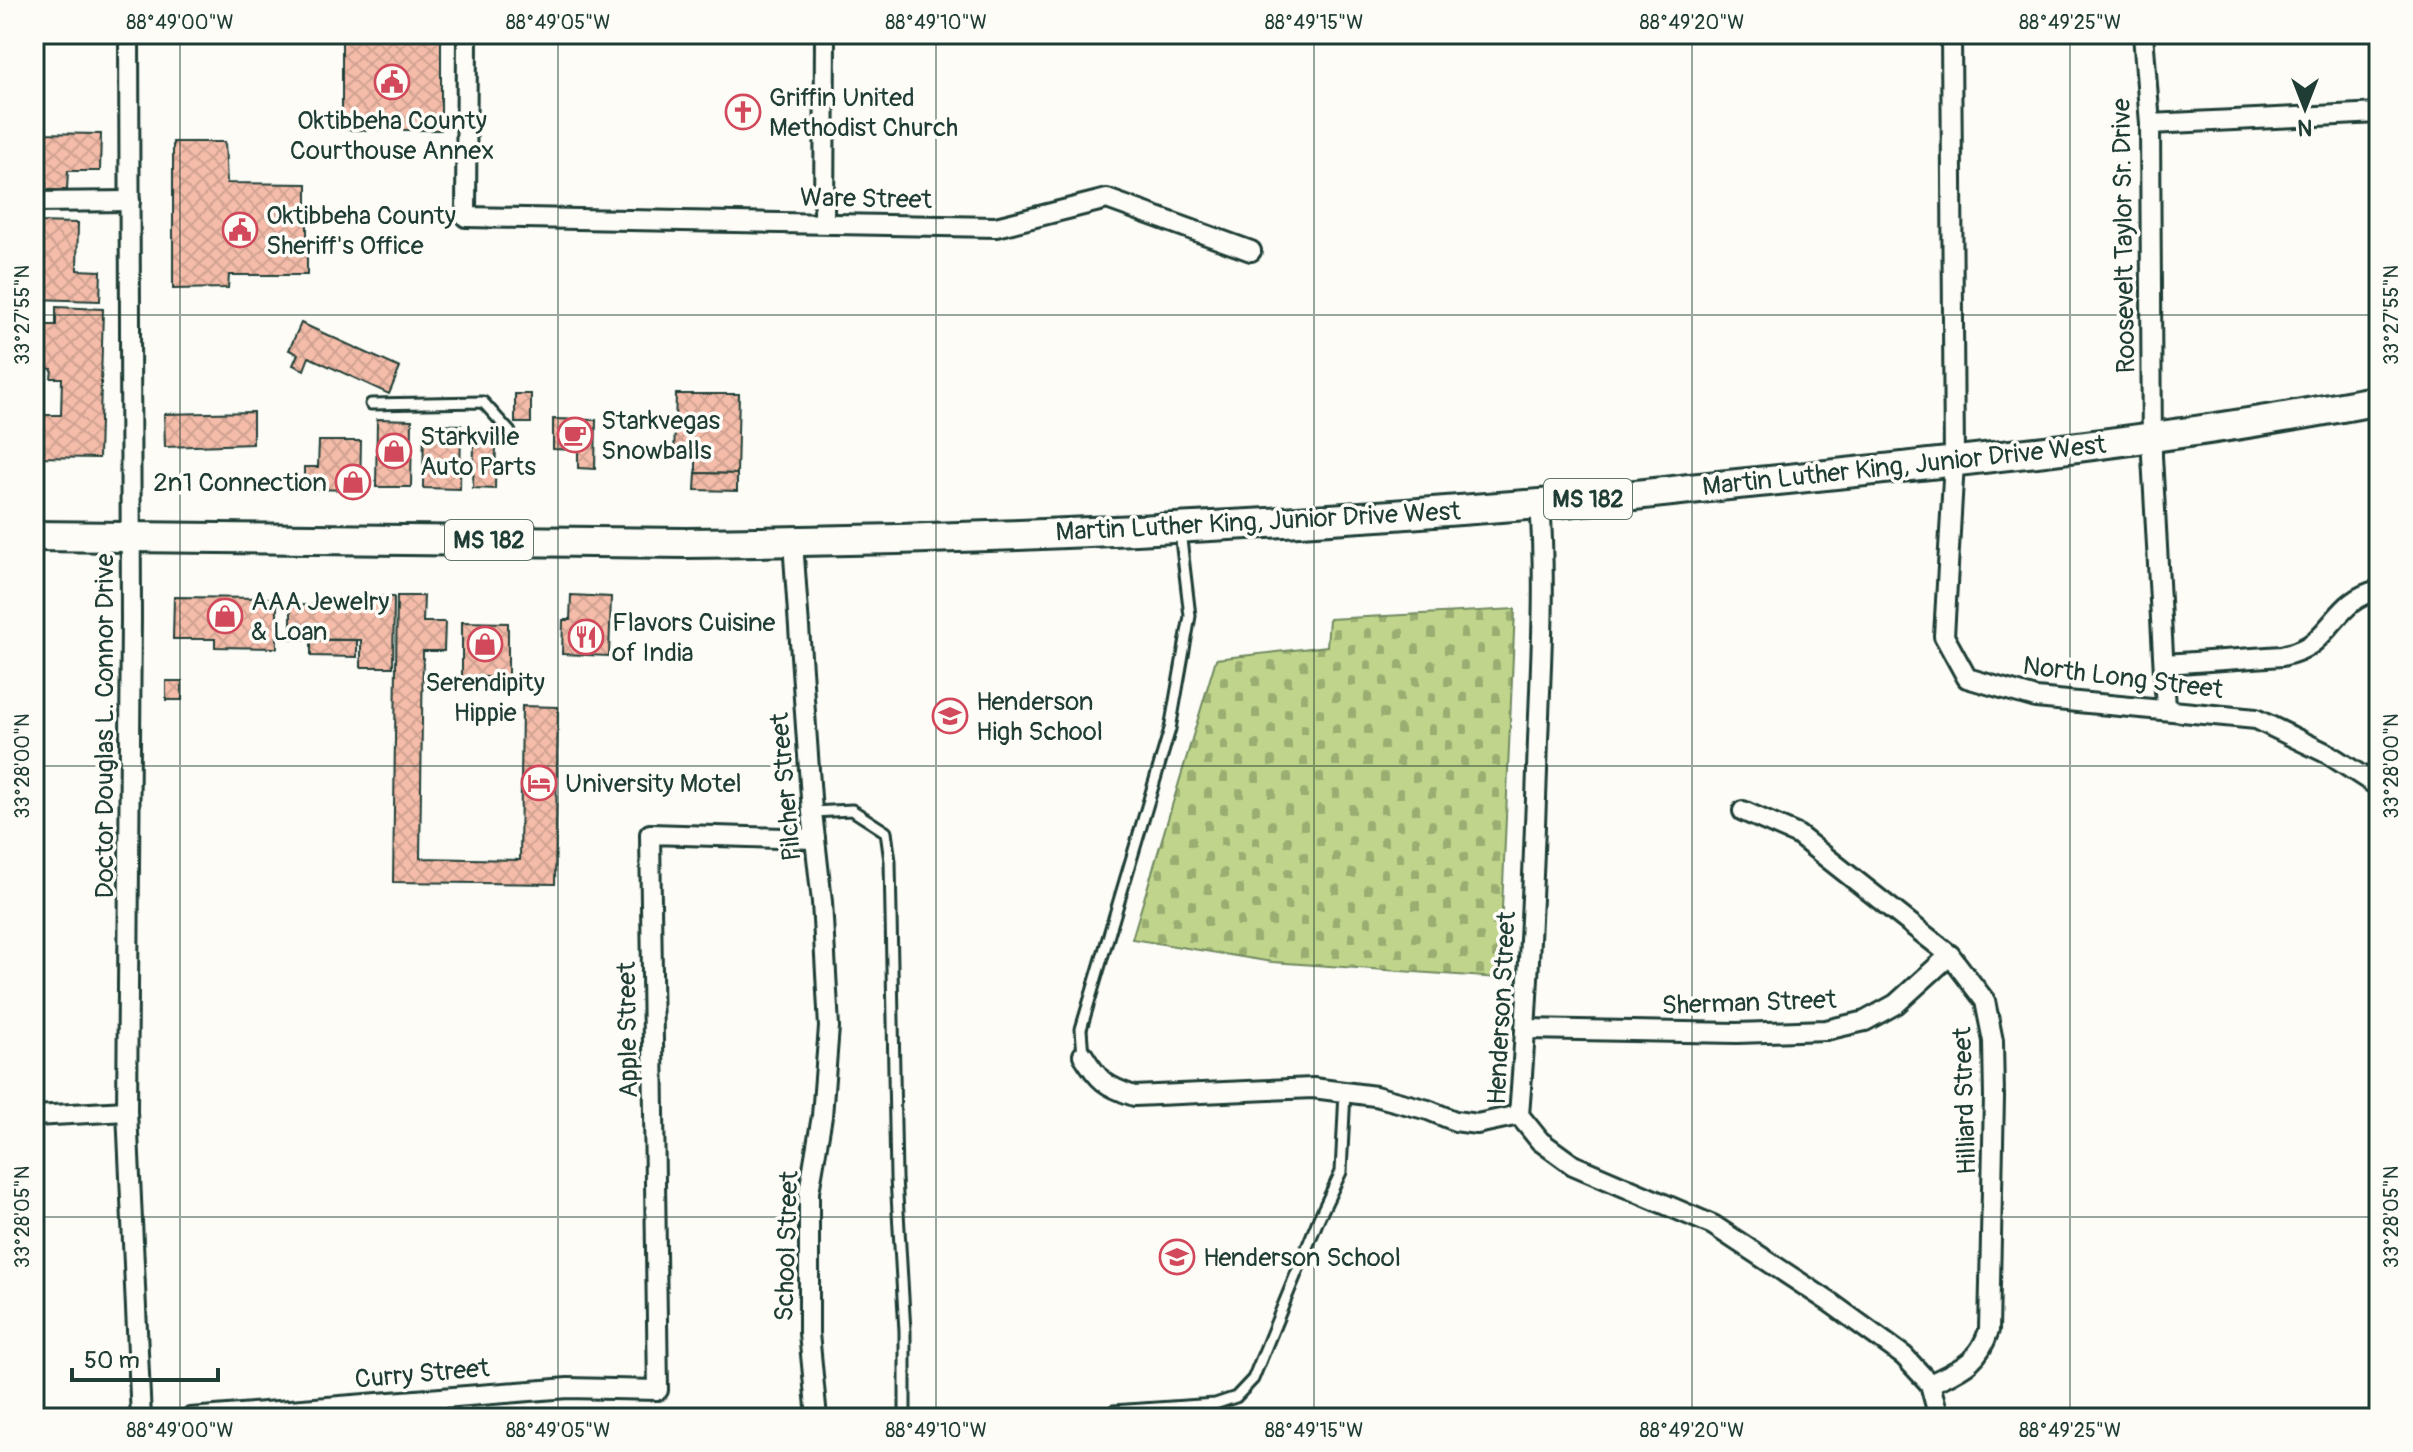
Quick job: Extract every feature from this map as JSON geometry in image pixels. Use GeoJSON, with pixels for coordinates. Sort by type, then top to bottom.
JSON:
{"type":"FeatureCollection","features":[{"type":"Feature","properties":{"kind":"main road","name":"Martin Luther King, Junior Drive West"},"geometry":{"type":"LineString","coordinates":[[131,537],[686,543],[1180,528],[1540,504],[1954,462],[2152,437],[2379,400]]}},
{"type":"Feature","properties":{"kind":"main road","name":"MS 182"},"geometry":{"type":"LineString","coordinates":[[34,536],[131,537]]}},
{"type":"Feature","properties":{"kind":"street","name":"Doctor Douglas L. Connor Drive"},"geometry":{"type":"LineString","coordinates":[[129,34],[131,537],[127,1111],[141,1418]]}},
{"type":"Feature","properties":{"kind":"street","name":"Ware Street"},"geometry":{"type":"LineString","coordinates":[[467,34],[466,217],[996,227],[1107,199],[1251,251]]}},
{"type":"Feature","properties":{"kind":"street"},"geometry":{"type":"LineString","coordinates":[[824,223],[825,34]]}},
{"type":"Feature","properties":{"kind":"street","name":"North Long Street"},"geometry":{"type":"LineString","coordinates":[[1951,34],[1954,462],[1944,636],[1967,678],[2036,698],[2256,719],[2328,754],[2379,787]]}},
{"type":"Feature","properties":{"kind":"street","name":"Roosevelt Taylor Sr. Drive"},"geometry":{"type":"LineString","coordinates":[[2143,34],[2150,124],[2156,555],[2166,709]]}},
{"type":"Feature","properties":{"kind":"street"},"geometry":{"type":"LineString","coordinates":[[2150,124],[2379,113]]}},
{"type":"Feature","properties":{"kind":"street"},"geometry":{"type":"LineString","coordinates":[[34,202],[130,201]]}},
{"type":"Feature","properties":{"kind":"street","name":"Henderson Street"},"geometry":{"type":"LineString","coordinates":[[1540,504],[1540,687],[1526,1029],[1519,1115],[1540,1141],[1573,1165],[1713,1225],[1831,1303],[1904,1356],[1930,1384]]}},
{"type":"Feature","properties":{"kind":"street","name":"Pilcher Street"},"geometry":{"type":"LineString","coordinates":[[793,542],[829,1027]]}},
{"type":"Feature","properties":{"kind":"street"},"geometry":{"type":"LineString","coordinates":[[2165,664],[2282,656],[2297,652],[2315,641],[2343,607],[2379,590]]}},
{"type":"Feature","properties":{"kind":"street","name":"Hilliard Street"},"geometry":{"type":"LineString","coordinates":[[1743,811],[1798,835],[1950,955],[1985,1001],[1993,1041],[1994,1097],[1989,1330],[1984,1348],[1966,1366],[1930,1384]]}},
{"type":"Feature","properties":{"kind":"street","name":"Apple Street"},"geometry":{"type":"LineString","coordinates":[[658,1390],[650,834],[815,839]]}},
{"type":"Feature","properties":{"kind":"street","name":"Sherman Street"},"geometry":{"type":"LineString","coordinates":[[1526,1029],[1737,1033],[1826,1030],[1865,1021],[1896,1004],[1950,955]]}},
{"type":"Feature","properties":{"kind":"street","name":"School Street"},"geometry":{"type":"LineString","coordinates":[[817,1418],[809,1333],[809,1192],[822,1116],[829,1027]]}},
{"type":"Feature","properties":{"kind":"street"},"geometry":{"type":"LineString","coordinates":[[1083,1055],[1094,1073],[1109,1087],[1134,1096],[1313,1088],[1375,1096],[1428,1110],[1455,1121],[1477,1124],[1519,1115]]}},
{"type":"Feature","properties":{"kind":"street"},"geometry":{"type":"LineString","coordinates":[[34,1116],[127,1111]]}},
{"type":"Feature","properties":{"kind":"street"},"geometry":{"type":"LineString","coordinates":[[1930,1384],[1939,1418]]}},
{"type":"Feature","properties":{"kind":"street","name":"Curry Street"},"geometry":{"type":"LineString","coordinates":[[190,1418],[568,1388],[658,1390]]}},
{"type":"Feature","properties":{"kind":"lane"},"geometry":{"type":"LineString","coordinates":[[371,404],[483,402],[510,432]]}},
{"type":"Feature","properties":{"kind":"lane"},"geometry":{"type":"LineString","coordinates":[[1083,1055],[1081,1029],[1170,729],[1190,616],[1180,528]]}},
{"type":"Feature","properties":{"kind":"lane"},"geometry":{"type":"LineString","coordinates":[[812,812],[852,810],[886,832],[890,861],[896,1178],[905,1331],[905,1418]]}},
{"type":"Feature","properties":{"kind":"lane"},"geometry":{"type":"LineString","coordinates":[[1108,1418],[1113,1411],[1215,1404],[1236,1397],[1253,1379],[1341,1172],[1345,1092]]}},
{"type":"Feature","properties":{"kind":"green space"},"geometry":{"type":"Polygon","coordinates":[[[1515,609],[1499,978],[1272,962],[1132,939],[1216,659],[1327,646],[1329,619],[1515,609]]]}},
{"type":"Feature","properties":{"kind":"building","name":"Oktibbeha County Courthouse Annex"},"geometry":{"type":"Polygon","coordinates":[[[342,34],[441,34],[441,130],[342,130],[342,34]]]}},
{"type":"Feature","properties":{"kind":"building"},"geometry":{"type":"Polygon","coordinates":[[[34,133],[101,134],[100,171],[68,171],[67,190],[46,190],[46,168],[34,168],[34,133]]]}},
{"type":"Feature","properties":{"kind":"building","name":"Oktibbeha County Sheriff's Office"},"geometry":{"type":"Polygon","coordinates":[[[173,142],[225,142],[227,183],[307,184],[307,275],[229,275],[228,288],[173,289],[173,142]]]}},
{"type":"Feature","properties":{"kind":"building"},"geometry":{"type":"Polygon","coordinates":[[[34,222],[78,223],[77,270],[101,271],[100,301],[34,299],[34,222]]]}},
{"type":"Feature","properties":{"kind":"building"},"geometry":{"type":"Polygon","coordinates":[[[56,307],[103,309],[99,458],[34,457],[34,415],[61,415],[62,378],[51,378],[52,369],[43,368],[44,325],[56,325],[56,307]]]}},
{"type":"Feature","properties":{"kind":"building"},"geometry":{"type":"Polygon","coordinates":[[[301,323],[400,368],[389,394],[309,357],[304,370],[293,365],[298,354],[289,350],[301,323]]]}},
{"type":"Feature","properties":{"kind":"building"},"geometry":{"type":"Polygon","coordinates":[[[515,394],[531,394],[531,423],[515,423],[515,394]]]}},
{"type":"Feature","properties":{"kind":"building"},"geometry":{"type":"Polygon","coordinates":[[[676,394],[739,394],[737,474],[696,473],[696,456],[674,456],[676,394]]]}},
{"type":"Feature","properties":{"kind":"building"},"geometry":{"type":"Polygon","coordinates":[[[253,412],[253,444],[165,447],[164,414],[253,412]]]}},
{"type":"Feature","properties":{"kind":"building","name":"Starkville Auto Parts"},"geometry":{"type":"Polygon","coordinates":[[[377,419],[412,420],[411,487],[376,487],[377,419]]]}},
{"type":"Feature","properties":{"kind":"building","name":"Starkvegas Snowballs"},"geometry":{"type":"Polygon","coordinates":[[[553,419],[596,420],[595,469],[578,468],[578,450],[553,449],[553,419]]]}},
{"type":"Feature","properties":{"kind":"building"},"geometry":{"type":"Polygon","coordinates":[[[424,424],[461,425],[460,489],[423,488],[424,424]]]}},
{"type":"Feature","properties":{"kind":"building"},"geometry":{"type":"Polygon","coordinates":[[[319,441],[361,441],[360,490],[304,489],[304,467],[318,467],[319,441]]]}},
{"type":"Feature","properties":{"kind":"building"},"geometry":{"type":"Polygon","coordinates":[[[474,444],[496,444],[495,489],[473,488],[474,444]]]}},
{"type":"Feature","properties":{"kind":"building"},"geometry":{"type":"Polygon","coordinates":[[[696,473],[737,474],[737,491],[695,490],[696,473]]]}},
{"type":"Feature","properties":{"kind":"building","name":"Flavors Cuisine of India"},"geometry":{"type":"Polygon","coordinates":[[[571,595],[611,597],[609,656],[562,654],[563,620],[570,620],[571,595]]]}},
{"type":"Feature","properties":{"kind":"building"},"geometry":{"type":"Polygon","coordinates":[[[363,596],[394,597],[393,667],[361,667],[361,640],[291,639],[291,605],[362,606],[363,596]]]}},
{"type":"Feature","properties":{"kind":"building","name":"University Motel"},"geometry":{"type":"Polygon","coordinates":[[[397,596],[424,596],[423,622],[445,622],[444,651],[423,651],[420,858],[520,860],[522,706],[558,707],[555,884],[393,882],[397,596]]]}},
{"type":"Feature","properties":{"kind":"building","name":"AAA Jewelry & Loan"},"geometry":{"type":"Polygon","coordinates":[[[174,597],[277,598],[277,648],[215,647],[215,639],[173,639],[174,597]]]}},
{"type":"Feature","properties":{"kind":"building","name":"Serendipity Hippie"},"geometry":{"type":"Polygon","coordinates":[[[462,622],[508,623],[508,677],[462,677],[462,622]]]}},
{"type":"Feature","properties":{"kind":"building"},"geometry":{"type":"Polygon","coordinates":[[[311,640],[357,640],[357,657],[311,656],[311,640]]]}},
{"type":"Feature","properties":{"kind":"building"},"geometry":{"type":"Polygon","coordinates":[[[166,681],[182,681],[182,700],[166,700],[166,681]]]}},
{"type":"Feature","properties":{"kind":"place","name":"Oktibbeha County Courthouse Annex"},"geometry":{"type":"Point","coordinates":[392,82]}},
{"type":"Feature","properties":{"kind":"place","name":"Griffin United Methodist Church"},"geometry":{"type":"Point","coordinates":[743,112]}},
{"type":"Feature","properties":{"kind":"place","name":"Oktibbeha County Sheriff's Office"},"geometry":{"type":"Point","coordinates":[240,230]}},
{"type":"Feature","properties":{"kind":"place","name":"Starkvegas Snowballs"},"geometry":{"type":"Point","coordinates":[575,435]}},
{"type":"Feature","properties":{"kind":"place","name":"Starkville Auto Parts"},"geometry":{"type":"Point","coordinates":[394,451]}},
{"type":"Feature","properties":{"kind":"place","name":"2n1 Connection"},"geometry":{"type":"Point","coordinates":[353,482]}},
{"type":"Feature","properties":{"kind":"place","name":"AAA Jewelry & Loan"},"geometry":{"type":"Point","coordinates":[225,616]}},
{"type":"Feature","properties":{"kind":"place","name":"Flavors Cuisine of India"},"geometry":{"type":"Point","coordinates":[586,637]}},
{"type":"Feature","properties":{"kind":"place","name":"Serendipity Hippie"},"geometry":{"type":"Point","coordinates":[485,644]}},
{"type":"Feature","properties":{"kind":"place","name":"Henderson High School"},"geometry":{"type":"Point","coordinates":[950,716]}},
{"type":"Feature","properties":{"kind":"place","name":"University Motel"},"geometry":{"type":"Point","coordinates":[539,783]}},
{"type":"Feature","properties":{"kind":"place","name":"Henderson School"},"geometry":{"type":"Point","coordinates":[1177,1257]}}]}
